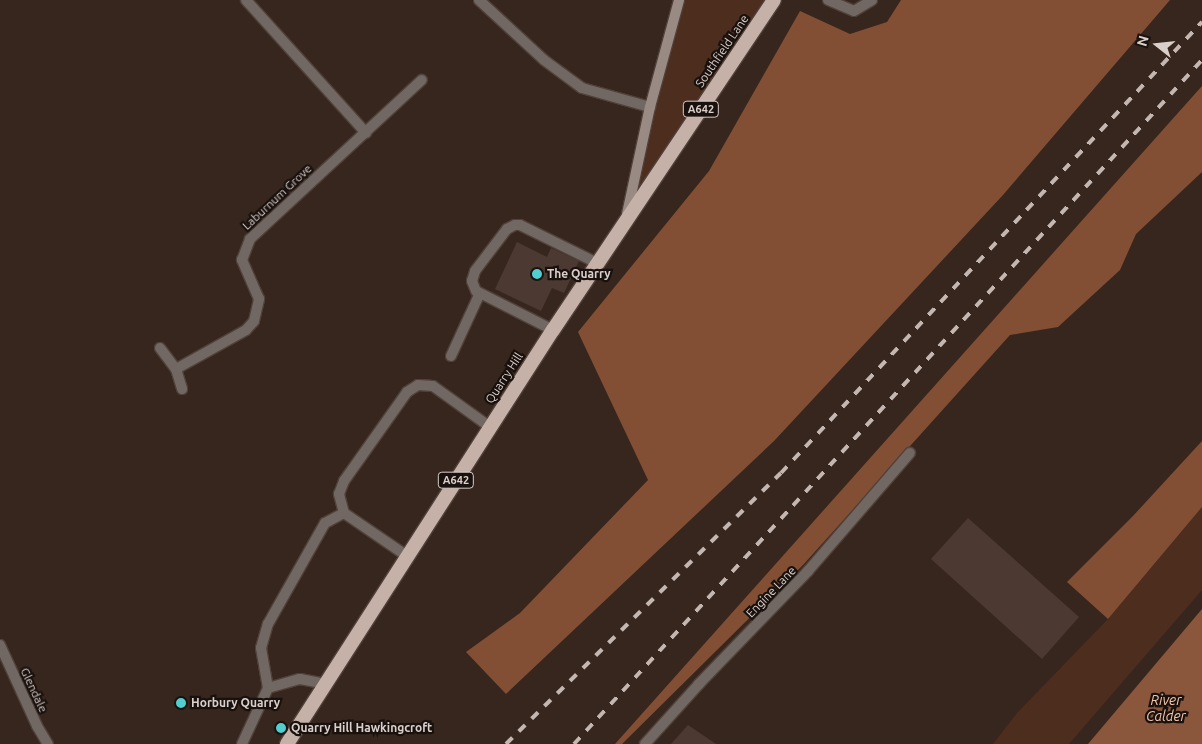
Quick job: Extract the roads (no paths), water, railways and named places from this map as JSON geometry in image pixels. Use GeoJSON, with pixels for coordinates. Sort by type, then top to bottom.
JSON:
{"type":"FeatureCollection","features":[{"type":"Feature","properties":{"kind":"highway","name":"Southfield Lane"},"geometry":{"type":"LineString","coordinates":[[627,218],[774,0]]}},
{"type":"Feature","properties":{"kind":"highway","name":"Quarry Hill"},"geometry":{"type":"LineString","coordinates":[[287,744],[490,427],[627,218]]}},
{"type":"Feature","properties":{"kind":"main road","name":"Quarry Hill"},"geometry":{"type":"LineString","coordinates":[[627,218],[650,107],[679,0]]}},
{"type":"Feature","properties":{"kind":"street"},"geometry":{"type":"LineString","coordinates":[[479,0],[544,60],[582,88],[650,107]]}},
{"type":"Feature","properties":{"kind":"street"},"geometry":{"type":"LineString","coordinates":[[828,0],[854,11],[872,0]]}},
{"type":"Feature","properties":{"kind":"street"},"geometry":{"type":"LineString","coordinates":[[253,2],[366,133]]}},
{"type":"Feature","properties":{"kind":"street","name":"Laburnum Grove"},"geometry":{"type":"LineString","coordinates":[[176,369],[246,330],[254,321],[259,299],[242,260],[250,239],[262,225],[366,133],[422,80]]}},
{"type":"Feature","properties":{"kind":"street"},"geometry":{"type":"LineString","coordinates":[[553,330],[480,293],[473,286],[475,272],[507,229],[515,225],[520,225],[597,263]]}},
{"type":"Feature","properties":{"kind":"street"},"geometry":{"type":"LineString","coordinates":[[451,356],[480,293]]}},
{"type":"Feature","properties":{"kind":"street"},"geometry":{"type":"LineString","coordinates":[[160,348],[176,369],[182,389]]}},
{"type":"Feature","properties":{"kind":"street"},"geometry":{"type":"LineString","coordinates":[[407,556],[344,513],[339,494],[344,481],[407,392],[418,386],[433,386],[490,427]]}},
{"type":"Feature","properties":{"kind":"street","name":"Engine Lane"},"geometry":{"type":"LineString","coordinates":[[645,744],[699,684],[808,571],[910,453]]}},
{"type":"Feature","properties":{"kind":"street"},"geometry":{"type":"LineString","coordinates":[[242,744],[268,688],[261,648],[268,624],[325,523],[344,513]]}},
{"type":"Feature","properties":{"kind":"street","name":"Glendale"},"geometry":{"type":"LineString","coordinates":[[0,645],[37,726],[48,744]]}},
{"type":"Feature","properties":{"kind":"street"},"geometry":{"type":"LineString","coordinates":[[268,688],[300,679],[326,684]]}},
{"type":"Feature","properties":{"kind":"water","name":"River Calder"},"geometry":{"type":"Polygon","coordinates":[[[1202,609],[1202,744],[1088,744],[1202,609]]]}},
{"type":"Feature","properties":{"kind":"railway"},"geometry":{"type":"LineString","coordinates":[[506,744],[781,473],[1202,22]]}},
{"type":"Feature","properties":{"kind":"railway"},"geometry":{"type":"LineString","coordinates":[[574,744],[1202,60]]}},
{"type":"Feature","properties":{"kind":"place","name":"The Quarry"},"geometry":{"type":"Point","coordinates":[537,274]}},
{"type":"Feature","properties":{"kind":"place","name":"Horbury Quarry"},"geometry":{"type":"Point","coordinates":[181,703]}},
{"type":"Feature","properties":{"kind":"place","name":"Quarry Hill Hawkingcroft"},"geometry":{"type":"Point","coordinates":[281,728]}}]}
